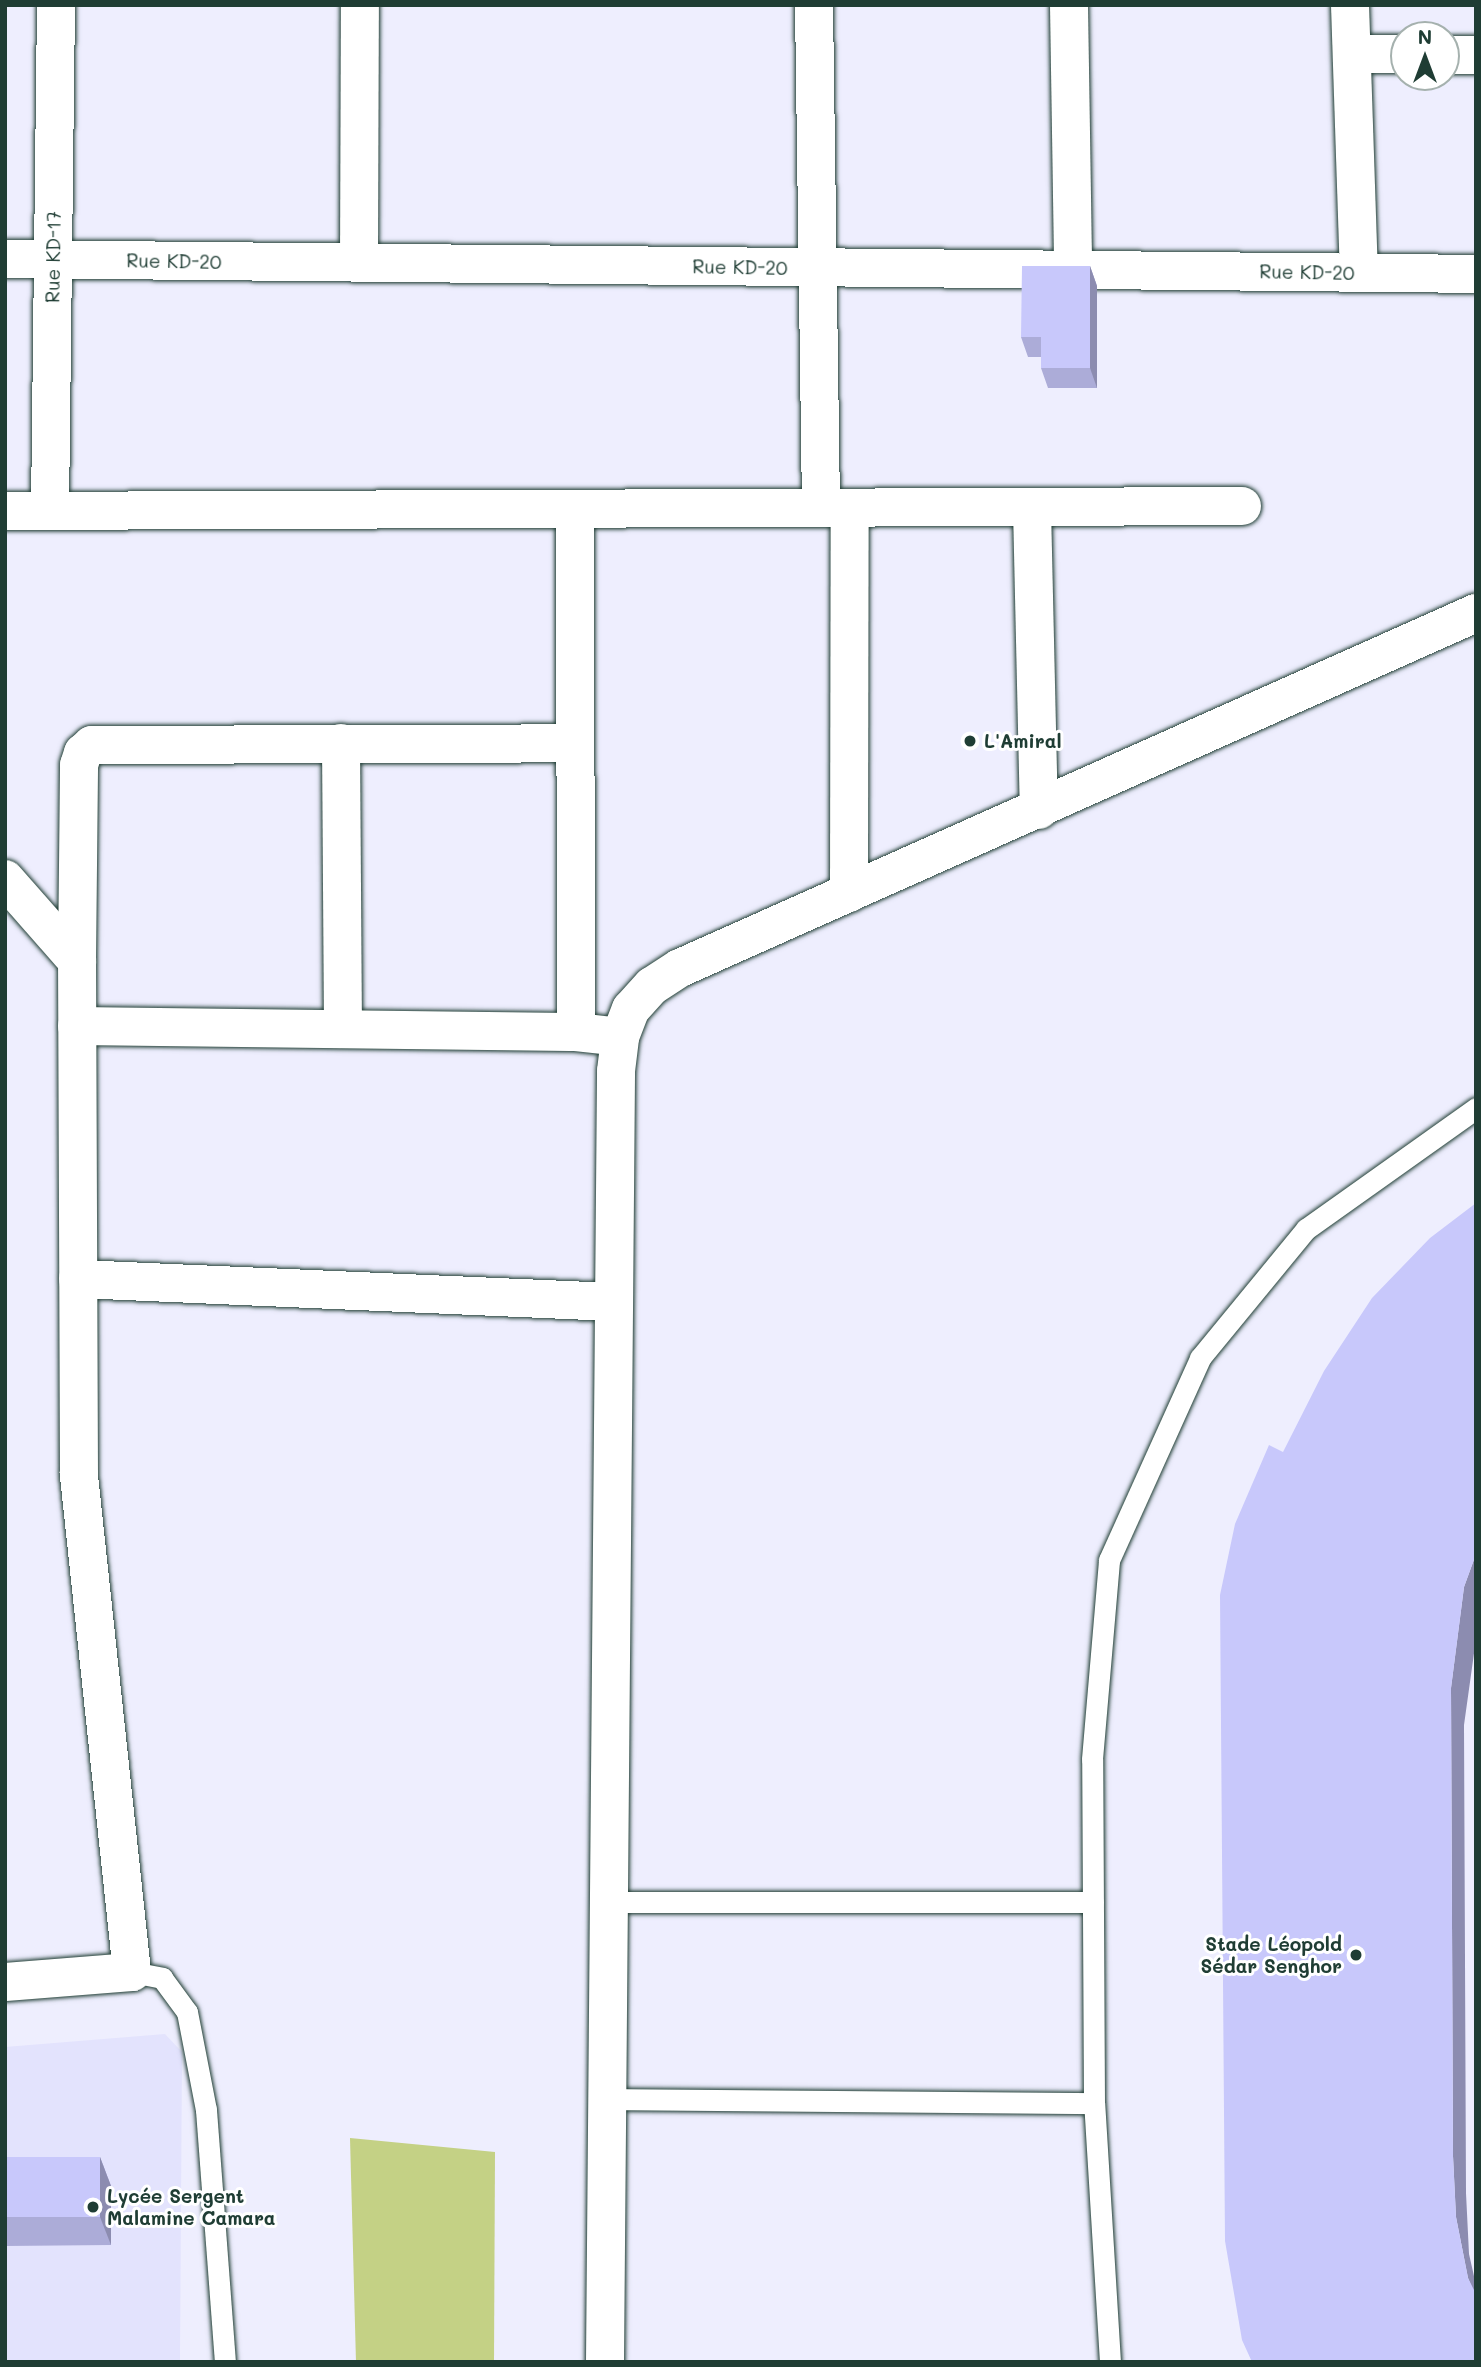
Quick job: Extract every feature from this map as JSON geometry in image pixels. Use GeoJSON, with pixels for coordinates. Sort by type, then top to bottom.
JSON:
{"type":"FeatureCollection","features":[{"type":"Feature","properties":{"kind":"street","name":"Rue KD-17"},"geometry":{"type":"LineString","coordinates":[[50,510],[56,5]]}},
{"type":"Feature","properties":{"kind":"street"},"geometry":{"type":"LineString","coordinates":[[359,263],[360,5]]}},
{"type":"Feature","properties":{"kind":"street"},"geometry":{"type":"LineString","coordinates":[[814,5],[817,268],[835,508],[849,892]]}},
{"type":"Feature","properties":{"kind":"street"},"geometry":{"type":"LineString","coordinates":[[1069,5],[1073,270]]}},
{"type":"Feature","properties":{"kind":"street"},"geometry":{"type":"LineString","coordinates":[[1350,5],[1359,273]]}},
{"type":"Feature","properties":{"kind":"street"},"geometry":{"type":"LineString","coordinates":[[1352,54],[1390,54]]}},
{"type":"Feature","properties":{"kind":"street","name":"Rue KD-20"},"geometry":{"type":"LineString","coordinates":[[5,259],[1476,274]]}},
{"type":"Feature","properties":{"kind":"street"},"geometry":{"type":"LineString","coordinates":[[5,511],[1241,506]]}},
{"type":"Feature","properties":{"kind":"street"},"geometry":{"type":"LineString","coordinates":[[1032,508],[1039,810]]}},
{"type":"Feature","properties":{"kind":"street"},"geometry":{"type":"LineString","coordinates":[[575,510],[576,1032]]}},
{"type":"Feature","properties":{"kind":"street"},"geometry":{"type":"LineString","coordinates":[[605,2362],[614,1302],[620,1037],[631,1009],[652,986],[680,968],[1476,613]]}},
{"type":"Feature","properties":{"kind":"street"},"geometry":{"type":"LineString","coordinates":[[341,743],[343,1029]]}},
{"type":"Feature","properties":{"kind":"street"},"geometry":{"type":"LineString","coordinates":[[5,1982],[132,1972],[79,1475],[79,765],[83,753],[92,745],[575,743]]}},
{"type":"Feature","properties":{"kind":"street"},"geometry":{"type":"LineString","coordinates":[[5,879],[78,961]]}},
{"type":"Feature","properties":{"kind":"street"},"geometry":{"type":"LineString","coordinates":[[78,1026],[576,1032],[620,1037]]}},
{"type":"Feature","properties":{"kind":"street"},"geometry":{"type":"LineString","coordinates":[[78,1279],[614,1302]]}},
{"type":"Feature","properties":{"kind":"lane"},"geometry":{"type":"LineString","coordinates":[[1110,2362],[1094,2104],[1092,1759],[1109,1560],[1200,1358],[1306,1229],[1476,1108]]}},
{"type":"Feature","properties":{"kind":"lane"},"geometry":{"type":"LineString","coordinates":[[608,1902],[1093,1902]]}},
{"type":"Feature","properties":{"kind":"lane"},"geometry":{"type":"LineString","coordinates":[[132,1972],[162,1978],[187,2012],[206,2110],[225,2362]]}},
{"type":"Feature","properties":{"kind":"lane"},"geometry":{"type":"LineString","coordinates":[[608,2099],[1094,2104]]}},
{"type":"Feature","properties":{"kind":"shaded area","name":"Lycée Sergent Malamine Camara"},"geometry":{"type":"Polygon","coordinates":[[[165,2034],[182,2052],[180,2362],[5,2362],[5,2047],[165,2034]]]}},
{"type":"Feature","properties":{"kind":"green space"},"geometry":{"type":"Polygon","coordinates":[[[350,2138],[495,2152],[494,2362],[356,2362],[350,2138]]]}},
{"type":"Feature","properties":{"kind":"building"},"geometry":{"type":"Polygon","coordinates":[[[1022,266],[1090,266],[1090,368],[1041,368],[1041,337],[1021,337],[1022,266]]]}},
{"type":"Feature","properties":{"kind":"building","name":"Stade Léopold Sédar Senghor"},"geometry":{"type":"Polygon","coordinates":[[[1476,1203],[1476,1554],[1464,1587],[1451,1688],[1453,2156],[1456,2217],[1468,2278],[1476,2294],[1476,2362],[1252,2362],[1242,2340],[1225,2241],[1220,1595],[1235,1524],[1269,1445],[1283,1452],[1324,1371],[1372,1298],[1430,1238],[1476,1203]]]}},
{"type":"Feature","properties":{"kind":"building"},"geometry":{"type":"Polygon","coordinates":[[[5,2157],[100,2157],[100,2217],[5,2217],[5,2157]]]}},
{"type":"Feature","properties":{"kind":"place","name":"L'Amiral"},"geometry":{"type":"Point","coordinates":[970,741]}},
{"type":"Feature","properties":{"kind":"place","name":"Stade Léopold Sédar Senghor"},"geometry":{"type":"Point","coordinates":[1356,1955]}},
{"type":"Feature","properties":{"kind":"place","name":"Lycée Sergent Malamine Camara"},"geometry":{"type":"Point","coordinates":[93,2207]}}]}
